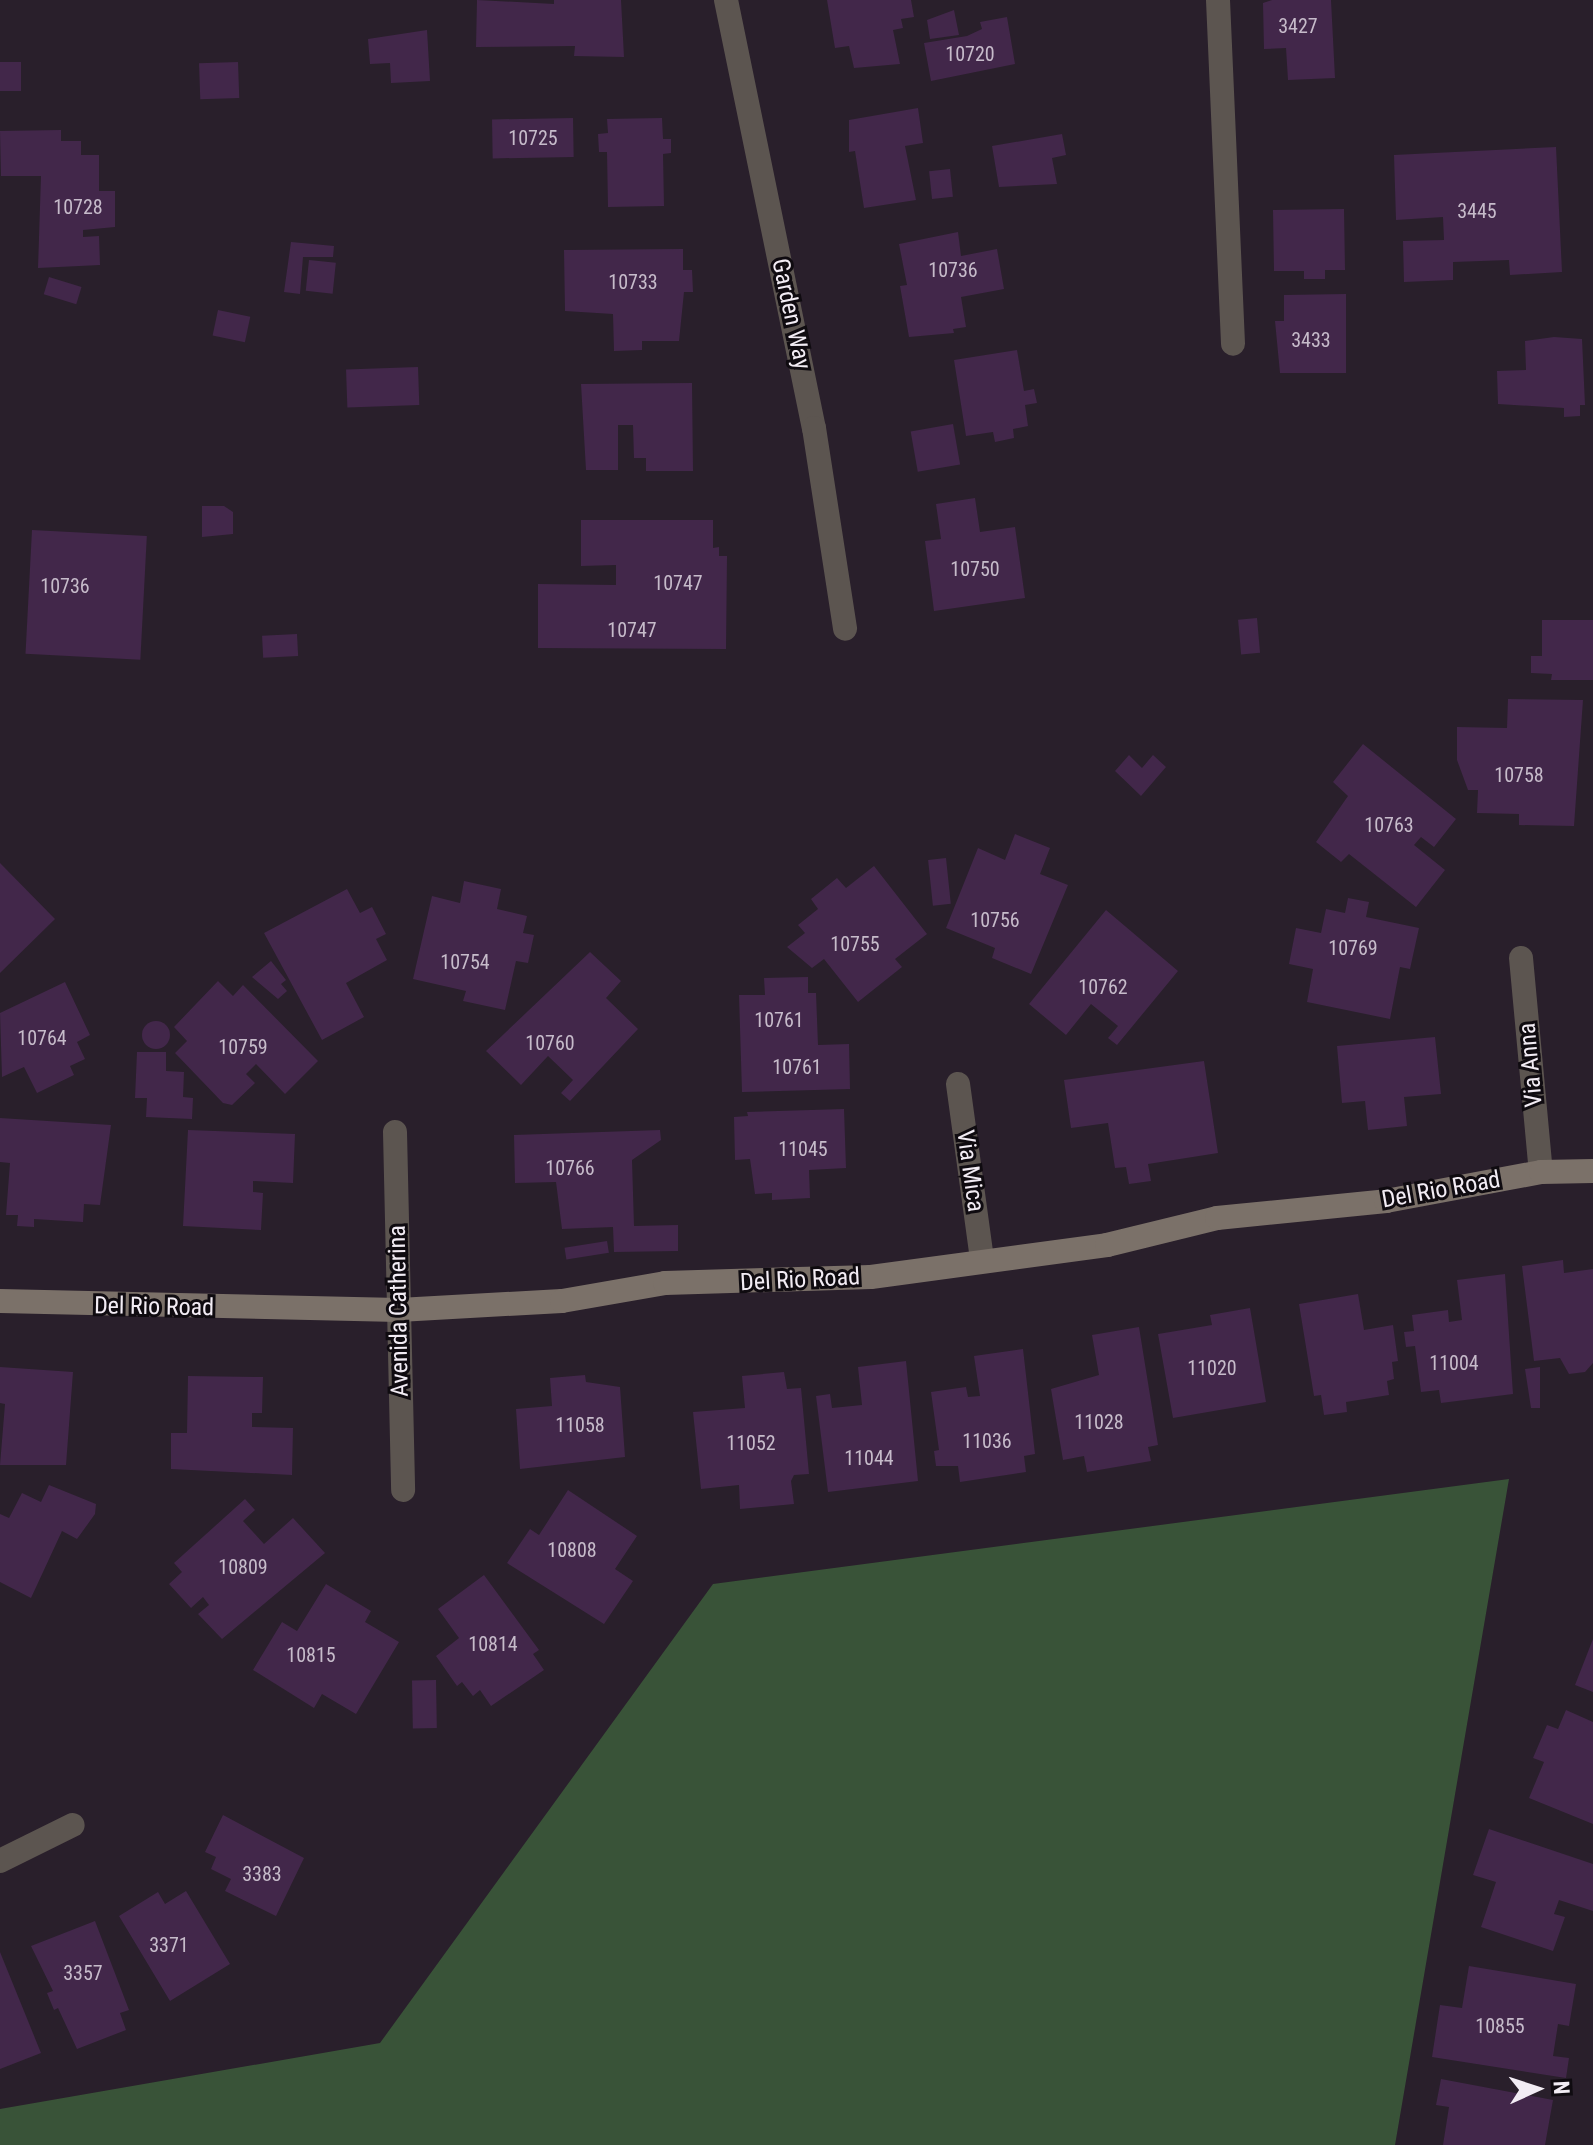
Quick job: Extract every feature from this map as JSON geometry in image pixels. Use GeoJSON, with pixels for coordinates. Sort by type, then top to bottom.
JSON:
{"type":"FeatureCollection","features":[{"type":"Feature","properties":{"kind":"main road","name":"Del Rio Road"},"geometry":{"type":"LineString","coordinates":[[0,1301],[399,1310],[562,1301],[665,1283],[871,1277],[982,1259],[1107,1245],[1217,1218],[1386,1201],[1541,1172],[1593,1171]]}},
{"type":"Feature","properties":{"kind":"street","name":"Garden Way"},"geometry":{"type":"LineString","coordinates":[[726,0],[814,428],[845,629]]}},
{"type":"Feature","properties":{"kind":"street"},"geometry":{"type":"LineString","coordinates":[[1218,0],[1233,344]]}},
{"type":"Feature","properties":{"kind":"street","name":"Via Anna"},"geometry":{"type":"LineString","coordinates":[[1521,958],[1541,1172]]}},
{"type":"Feature","properties":{"kind":"street","name":"Via Mica"},"geometry":{"type":"LineString","coordinates":[[958,1084],[982,1259]]}},
{"type":"Feature","properties":{"kind":"street","name":"Avenida Catherina"},"geometry":{"type":"LineString","coordinates":[[395,1132],[403,1490]]}},
{"type":"Feature","properties":{"kind":"street"},"geometry":{"type":"LineString","coordinates":[[0,1861],[73,1825]]}},
{"type":"Feature","properties":{"kind":"green space"},"geometry":{"type":"Polygon","coordinates":[[[1509,1479],[1395,2145],[0,2145],[0,2109],[380,2043],[713,1584],[1509,1479]]]}},
{"type":"Feature","properties":{"kind":"building"},"geometry":{"type":"Polygon","coordinates":[[[477,0],[554,4],[554,0],[621,0],[624,57],[574,56],[575,46],[476,47],[477,0]]]}},
{"type":"Feature","properties":{"kind":"building"},"geometry":{"type":"Polygon","coordinates":[[[827,0],[911,0],[914,17],[901,19],[903,28],[893,30],[900,64],[854,68],[849,46],[835,48],[827,0]]]}},
{"type":"Feature","properties":{"kind":"building"},"geometry":{"type":"Polygon","coordinates":[[[1272,0],[1331,0],[1335,78],[1288,80],[1286,48],[1264,49],[1263,3],[1272,0]]]}},
{"type":"Feature","properties":{"kind":"building"},"geometry":{"type":"Polygon","coordinates":[[[954,10],[959,35],[930,39],[927,20],[954,10]]]}},
{"type":"Feature","properties":{"kind":"building"},"geometry":{"type":"Polygon","coordinates":[[[1007,17],[1015,64],[931,81],[924,43],[967,36],[982,29],[980,22],[1007,17]]]}},
{"type":"Feature","properties":{"kind":"building"},"geometry":{"type":"Polygon","coordinates":[[[427,30],[430,81],[391,83],[390,63],[370,64],[368,39],[427,30]]]}},
{"type":"Feature","properties":{"kind":"building"},"geometry":{"type":"Polygon","coordinates":[[[0,62],[21,62],[21,91],[0,91],[0,62]]]}},
{"type":"Feature","properties":{"kind":"building"},"geometry":{"type":"Polygon","coordinates":[[[238,62],[239,98],[200,99],[199,63],[238,62]]]}},
{"type":"Feature","properties":{"kind":"building"},"geometry":{"type":"Polygon","coordinates":[[[918,108],[923,143],[905,146],[916,200],[864,208],[855,151],[849,152],[849,120],[918,108]]]}},
{"type":"Feature","properties":{"kind":"building"},"geometry":{"type":"Polygon","coordinates":[[[573,118],[574,157],[493,158],[492,119],[573,118]]]}},
{"type":"Feature","properties":{"kind":"building"},"geometry":{"type":"Polygon","coordinates":[[[662,118],[663,139],[671,139],[671,153],[663,154],[664,206],[608,207],[607,152],[599,152],[598,134],[608,133],[607,119],[662,118]]]}},
{"type":"Feature","properties":{"kind":"building"},"geometry":{"type":"Polygon","coordinates":[[[61,130],[61,141],[81,141],[81,155],[99,155],[99,191],[115,191],[115,227],[83,230],[83,237],[99,236],[100,265],[38,268],[41,176],[1,176],[0,131],[61,130]]]}},
{"type":"Feature","properties":{"kind":"building"},"geometry":{"type":"Polygon","coordinates":[[[1062,134],[1066,155],[1052,158],[1057,184],[999,187],[992,146],[1062,134]]]}},
{"type":"Feature","properties":{"kind":"building"},"geometry":{"type":"Polygon","coordinates":[[[1556,147],[1562,272],[1510,275],[1509,260],[1453,262],[1453,280],[1404,282],[1403,241],[1444,240],[1443,217],[1396,220],[1394,155],[1556,147]]]}},
{"type":"Feature","properties":{"kind":"building"},"geometry":{"type":"Polygon","coordinates":[[[950,169],[953,197],[932,199],[929,171],[950,169]]]}},
{"type":"Feature","properties":{"kind":"building"},"geometry":{"type":"Polygon","coordinates":[[[1344,209],[1345,270],[1325,270],[1325,279],[1304,279],[1304,271],[1274,271],[1273,210],[1344,209]]]}},
{"type":"Feature","properties":{"kind":"building"},"geometry":{"type":"Polygon","coordinates":[[[958,232],[961,256],[997,249],[1004,289],[961,297],[966,327],[953,329],[954,333],[909,337],[900,286],[907,285],[899,244],[958,232]]]}},
{"type":"Feature","properties":{"kind":"building"},"geometry":{"type":"Polygon","coordinates":[[[291,242],[334,246],[333,257],[303,257],[300,294],[284,292],[291,242]]]}},
{"type":"Feature","properties":{"kind":"building"},"geometry":{"type":"Polygon","coordinates":[[[683,249],[683,270],[692,270],[693,292],[684,292],[679,341],[642,341],[642,350],[614,351],[613,314],[565,311],[564,250],[683,249]]]}},
{"type":"Feature","properties":{"kind":"building"},"geometry":{"type":"Polygon","coordinates":[[[309,260],[336,263],[333,294],[306,291],[309,260]]]}},
{"type":"Feature","properties":{"kind":"building"},"geometry":{"type":"Polygon","coordinates":[[[49,277],[82,287],[76,304],[44,294],[49,277]]]}},
{"type":"Feature","properties":{"kind":"building"},"geometry":{"type":"Polygon","coordinates":[[[1346,294],[1346,373],[1280,373],[1275,321],[1284,321],[1284,295],[1346,294]]]}},
{"type":"Feature","properties":{"kind":"building"},"geometry":{"type":"Polygon","coordinates":[[[218,310],[250,317],[245,342],[213,335],[218,310]]]}},
{"type":"Feature","properties":{"kind":"building"},"geometry":{"type":"Polygon","coordinates":[[[1554,337],[1582,339],[1585,405],[1580,405],[1580,416],[1564,417],[1564,408],[1498,404],[1497,371],[1526,370],[1525,341],[1554,337]]]}},
{"type":"Feature","properties":{"kind":"building"},"geometry":{"type":"Polygon","coordinates":[[[1017,350],[1024,391],[1034,389],[1037,403],[1025,405],[1028,426],[1013,429],[1014,438],[995,442],[993,432],[966,436],[954,360],[1017,350]]]}},
{"type":"Feature","properties":{"kind":"building"},"geometry":{"type":"Polygon","coordinates":[[[418,367],[419,405],[347,407],[346,370],[418,367]]]}},
{"type":"Feature","properties":{"kind":"building"},"geometry":{"type":"Polygon","coordinates":[[[692,383],[693,471],[646,471],[646,458],[634,458],[633,425],[618,425],[618,470],[586,470],[581,384],[692,383]]]}},
{"type":"Feature","properties":{"kind":"building"},"geometry":{"type":"Polygon","coordinates":[[[953,424],[960,464],[918,472],[911,431],[953,424]]]}},
{"type":"Feature","properties":{"kind":"building"},"geometry":{"type":"Polygon","coordinates":[[[975,498],[980,532],[1015,527],[1025,598],[934,611],[925,541],[941,539],[936,504],[975,498]]]}},
{"type":"Feature","properties":{"kind":"building"},"geometry":{"type":"Polygon","coordinates":[[[202,506],[224,506],[233,512],[233,534],[202,537],[202,506]]]}},
{"type":"Feature","properties":{"kind":"building"},"geometry":{"type":"Polygon","coordinates":[[[581,520],[713,520],[713,548],[719,547],[719,556],[727,556],[726,649],[538,648],[538,584],[616,585],[616,565],[581,566],[581,520]]]}},
{"type":"Feature","properties":{"kind":"building"},"geometry":{"type":"Polygon","coordinates":[[[32,530],[147,536],[140,660],[26,654],[32,530]]]}},
{"type":"Feature","properties":{"kind":"building"},"geometry":{"type":"Polygon","coordinates":[[[1257,618],[1260,653],[1241,655],[1238,620],[1257,618]]]}},
{"type":"Feature","properties":{"kind":"building"},"geometry":{"type":"Polygon","coordinates":[[[1542,620],[1593,620],[1593,680],[1551,680],[1552,674],[1531,673],[1531,656],[1542,656],[1542,620]]]}},
{"type":"Feature","properties":{"kind":"building"},"geometry":{"type":"Polygon","coordinates":[[[297,634],[298,656],[263,658],[262,636],[297,634]]]}},
{"type":"Feature","properties":{"kind":"building"},"geometry":{"type":"Polygon","coordinates":[[[1508,699],[1583,700],[1574,826],[1519,825],[1519,814],[1477,813],[1478,790],[1468,790],[1457,760],[1457,727],[1507,728],[1508,699]]]}},
{"type":"Feature","properties":{"kind":"building"},"geometry":{"type":"Polygon","coordinates":[[[1363,744],[1456,819],[1434,847],[1421,837],[1414,845],[1445,870],[1416,907],[1349,854],[1341,862],[1316,842],[1348,796],[1333,782],[1363,744]]]}},
{"type":"Feature","properties":{"kind":"building"},"geometry":{"type":"Polygon","coordinates":[[[1129,755],[1142,768],[1153,755],[1166,767],[1141,796],[1115,771],[1129,755]]]}},
{"type":"Feature","properties":{"kind":"building"},"geometry":{"type":"Polygon","coordinates":[[[1015,834],[1050,848],[1040,874],[1068,885],[1031,974],[992,958],[995,948],[946,928],[978,848],[1005,860],[1015,834]]]}},
{"type":"Feature","properties":{"kind":"building"},"geometry":{"type":"Polygon","coordinates":[[[946,858],[951,904],[933,906],[928,860],[946,858]]]}},
{"type":"Feature","properties":{"kind":"building"},"geometry":{"type":"Polygon","coordinates":[[[0,863],[55,919],[0,973],[0,863]]]}},
{"type":"Feature","properties":{"kind":"building"},"geometry":{"type":"Polygon","coordinates":[[[874,866],[927,934],[895,959],[902,967],[858,1002],[824,959],[812,968],[787,947],[805,933],[798,925],[818,909],[811,899],[837,878],[846,888],[874,866]]]}},
{"type":"Feature","properties":{"kind":"building"},"geometry":{"type":"Polygon","coordinates":[[[464,881],[501,889],[497,909],[527,916],[523,933],[534,935],[528,963],[516,961],[505,1010],[463,1001],[466,991],[413,979],[432,896],[460,903],[464,881]]]}},
{"type":"Feature","properties":{"kind":"building"},"geometry":{"type":"Polygon","coordinates":[[[347,889],[360,913],[372,907],[386,934],[376,939],[387,960],[346,983],[364,1017],[322,1040],[264,933],[347,889]]]}},
{"type":"Feature","properties":{"kind":"building"},"geometry":{"type":"Polygon","coordinates":[[[1348,898],[1369,902],[1366,917],[1419,928],[1410,969],[1400,967],[1390,1019],[1307,1002],[1313,969],[1289,964],[1296,928],[1321,933],[1326,909],[1345,913],[1348,898]]]}},
{"type":"Feature","properties":{"kind":"building"},"geometry":{"type":"Polygon","coordinates":[[[1106,910],[1178,971],[1117,1045],[1108,1038],[1118,1026],[1091,1004],[1066,1035],[1029,1004],[1106,910]]]}},
{"type":"Feature","properties":{"kind":"building"},"geometry":{"type":"Polygon","coordinates":[[[590,952],[621,981],[606,998],[638,1029],[570,1101],[561,1093],[573,1080],[548,1056],[521,1085],[486,1051],[590,952]]]}},
{"type":"Feature","properties":{"kind":"building"},"geometry":{"type":"Polygon","coordinates":[[[271,961],[286,980],[281,984],[287,991],[278,999],[252,977],[271,961]]]}},
{"type":"Feature","properties":{"kind":"building"},"geometry":{"type":"Polygon","coordinates":[[[808,977],[808,993],[816,993],[818,1045],[849,1044],[850,1089],[742,1092],[739,995],[765,995],[764,978],[808,977]]]}},
{"type":"Feature","properties":{"kind":"building"},"geometry":{"type":"Polygon","coordinates":[[[218,981],[233,996],[243,985],[318,1061],[285,1094],[256,1064],[246,1074],[255,1083],[232,1105],[223,1103],[175,1053],[187,1041],[174,1027],[218,981]]]}},
{"type":"Feature","properties":{"kind":"building"},"geometry":{"type":"Polygon","coordinates":[[[65,982],[90,1035],[77,1042],[85,1059],[70,1066],[74,1075],[37,1093],[24,1067],[2,1077],[0,1013],[65,982]]]}},
{"type":"Feature","properties":{"kind":"building"},"geometry":{"type":"Polygon","coordinates":[[[156,1021],[166,1025],[170,1035],[166,1045],[156,1049],[146,1045],[142,1035],[146,1025],[156,1021]]]}},
{"type":"Feature","properties":{"kind":"building"},"geometry":{"type":"Polygon","coordinates":[[[1435,1037],[1441,1094],[1404,1097],[1407,1126],[1368,1130],[1365,1101],[1342,1103],[1337,1046],[1435,1037]]]}},
{"type":"Feature","properties":{"kind":"building"},"geometry":{"type":"Polygon","coordinates":[[[137,1052],[166,1052],[166,1071],[184,1072],[183,1097],[193,1098],[192,1119],[146,1117],[147,1098],[135,1098],[137,1052]]]}},
{"type":"Feature","properties":{"kind":"building"},"geometry":{"type":"Polygon","coordinates":[[[1204,1061],[1218,1153],[1148,1164],[1151,1181],[1129,1184],[1126,1167],[1115,1168],[1108,1123],[1071,1128],[1064,1080],[1204,1061]]]}},
{"type":"Feature","properties":{"kind":"building"},"geometry":{"type":"Polygon","coordinates":[[[844,1109],[846,1168],[809,1170],[810,1198],[772,1200],[772,1193],[755,1194],[750,1159],[735,1160],[734,1117],[748,1116],[747,1112],[844,1109]]]}},
{"type":"Feature","properties":{"kind":"building"},"geometry":{"type":"Polygon","coordinates":[[[0,1118],[111,1125],[100,1205],[84,1204],[83,1222],[34,1219],[34,1227],[17,1226],[18,1215],[6,1215],[10,1163],[0,1162],[0,1118]]]}},
{"type":"Feature","properties":{"kind":"building"},"geometry":{"type":"Polygon","coordinates":[[[188,1130],[295,1134],[293,1183],[253,1181],[253,1192],[263,1193],[261,1230],[183,1226],[188,1130]]]}},
{"type":"Feature","properties":{"kind":"building"},"geometry":{"type":"Polygon","coordinates":[[[660,1130],[661,1140],[632,1160],[634,1226],[678,1225],[678,1251],[614,1252],[613,1227],[562,1229],[556,1182],[515,1183],[514,1135],[660,1130]]]}},
{"type":"Feature","properties":{"kind":"building"},"geometry":{"type":"Polygon","coordinates":[[[607,1241],[609,1253],[566,1260],[565,1248],[607,1241]]]}},
{"type":"Feature","properties":{"kind":"building"},"geometry":{"type":"Polygon","coordinates":[[[1563,1260],[1564,1273],[1593,1269],[1593,1363],[1585,1372],[1569,1374],[1560,1358],[1534,1361],[1522,1266],[1563,1260]]]}},
{"type":"Feature","properties":{"kind":"building"},"geometry":{"type":"Polygon","coordinates":[[[1505,1274],[1513,1394],[1441,1403],[1439,1390],[1421,1392],[1415,1346],[1406,1347],[1404,1332],[1414,1331],[1412,1315],[1448,1310],[1449,1322],[1462,1320],[1457,1280],[1505,1274]]]}},
{"type":"Feature","properties":{"kind":"building"},"geometry":{"type":"Polygon","coordinates":[[[1358,1294],[1364,1330],[1393,1325],[1398,1361],[1392,1362],[1394,1379],[1387,1381],[1389,1395],[1346,1402],[1347,1412],[1324,1415],[1321,1395],[1314,1396],[1299,1304],[1358,1294]]]}},
{"type":"Feature","properties":{"kind":"building"},"geometry":{"type":"Polygon","coordinates":[[[1250,1308],[1266,1402],[1173,1418],[1158,1334],[1212,1325],[1210,1315],[1250,1308]]]}},
{"type":"Feature","properties":{"kind":"building"},"geometry":{"type":"Polygon","coordinates":[[[1139,1327],[1158,1445],[1148,1447],[1151,1461],[1087,1472],[1084,1456],[1063,1460],[1051,1389],[1099,1375],[1092,1335],[1139,1327]]]}},
{"type":"Feature","properties":{"kind":"building"},"geometry":{"type":"Polygon","coordinates":[[[1023,1349],[1035,1454],[1024,1456],[1026,1472],[960,1482],[958,1466],[936,1466],[934,1451],[939,1450],[931,1392],[966,1387],[968,1397],[980,1396],[974,1356],[1023,1349]]]}},
{"type":"Feature","properties":{"kind":"building"},"geometry":{"type":"Polygon","coordinates":[[[906,1361],[918,1481],[828,1492],[816,1396],[830,1394],[832,1408],[862,1405],[858,1367],[906,1361]]]}},
{"type":"Feature","properties":{"kind":"building"},"geometry":{"type":"Polygon","coordinates":[[[0,1367],[73,1372],[66,1465],[0,1465],[5,1404],[0,1403],[0,1367]]]}},
{"type":"Feature","properties":{"kind":"building"},"geometry":{"type":"Polygon","coordinates":[[[1540,1367],[1540,1408],[1531,1408],[1525,1369],[1540,1367]]]}},
{"type":"Feature","properties":{"kind":"building"},"geometry":{"type":"Polygon","coordinates":[[[784,1372],[787,1389],[801,1388],[809,1474],[794,1475],[791,1481],[794,1504],[740,1509],[739,1485],[701,1489],[693,1412],[745,1408],[742,1376],[784,1372]]]}},
{"type":"Feature","properties":{"kind":"building"},"geometry":{"type":"Polygon","coordinates":[[[585,1375],[586,1382],[620,1387],[625,1457],[520,1469],[516,1409],[552,1406],[550,1378],[585,1375]]]}},
{"type":"Feature","properties":{"kind":"building"},"geometry":{"type":"Polygon","coordinates":[[[188,1376],[263,1377],[262,1413],[252,1413],[252,1427],[293,1428],[292,1475],[171,1469],[171,1433],[187,1433],[188,1376]]]}},
{"type":"Feature","properties":{"kind":"building"},"geometry":{"type":"Polygon","coordinates":[[[49,1485],[96,1504],[95,1514],[77,1539],[62,1531],[31,1598],[0,1582],[0,1514],[9,1518],[22,1493],[41,1502],[49,1485]]]}},
{"type":"Feature","properties":{"kind":"building"},"geometry":{"type":"Polygon","coordinates":[[[568,1490],[637,1536],[615,1569],[633,1581],[604,1624],[507,1563],[530,1529],[539,1535],[568,1490]]]}},
{"type":"Feature","properties":{"kind":"building"},"geometry":{"type":"Polygon","coordinates":[[[245,1499],[255,1510],[243,1521],[264,1544],[293,1518],[325,1553],[222,1639],[198,1614],[209,1605],[203,1597],[191,1608],[169,1584],[182,1572],[174,1563],[245,1499]]]}},
{"type":"Feature","properties":{"kind":"building"},"geometry":{"type":"Polygon","coordinates":[[[484,1575],[539,1650],[533,1654],[544,1670],[491,1706],[480,1690],[473,1696],[462,1682],[457,1686],[436,1656],[459,1638],[438,1609],[484,1575]]]}},
{"type":"Feature","properties":{"kind":"building"},"geometry":{"type":"Polygon","coordinates":[[[326,1584],[371,1611],[365,1622],[399,1642],[356,1714],[322,1694],[314,1708],[253,1670],[282,1622],[297,1631],[326,1584]]]}},
{"type":"Feature","properties":{"kind":"building"},"geometry":{"type":"Polygon","coordinates":[[[1593,1639],[1593,1692],[1575,1685],[1593,1639]]]}},
{"type":"Feature","properties":{"kind":"building"},"geometry":{"type":"Polygon","coordinates":[[[412,1680],[436,1680],[437,1728],[413,1728],[412,1680]]]}},
{"type":"Feature","properties":{"kind":"building"},"geometry":{"type":"Polygon","coordinates":[[[1566,1710],[1593,1722],[1593,1824],[1529,1798],[1544,1762],[1533,1758],[1547,1725],[1558,1729],[1566,1710]]]}},
{"type":"Feature","properties":{"kind":"building"},"geometry":{"type":"Polygon","coordinates":[[[223,1815],[304,1858],[276,1916],[225,1891],[231,1879],[211,1869],[216,1857],[205,1852],[223,1815]]]}},
{"type":"Feature","properties":{"kind":"building"},"geometry":{"type":"Polygon","coordinates":[[[1489,1829],[1593,1864],[1593,1911],[1559,1900],[1554,1914],[1565,1917],[1553,1951],[1481,1927],[1496,1882],[1473,1875],[1489,1829]]]}},
{"type":"Feature","properties":{"kind":"building"},"geometry":{"type":"Polygon","coordinates":[[[186,1891],[230,1964],[170,2001],[119,1916],[158,1892],[165,1904],[186,1891]]]}},
{"type":"Feature","properties":{"kind":"building"},"geometry":{"type":"Polygon","coordinates":[[[95,1921],[129,2010],[120,2013],[126,2030],[77,2049],[58,2008],[54,2010],[47,1993],[53,1991],[31,1946],[95,1921]]]}},
{"type":"Feature","properties":{"kind":"building"},"geometry":{"type":"Polygon","coordinates":[[[0,1952],[41,2053],[0,2069],[0,1952]]]}},
{"type":"Feature","properties":{"kind":"building"},"geometry":{"type":"Polygon","coordinates":[[[1469,1966],[1576,1984],[1569,2026],[1558,2024],[1553,2056],[1569,2058],[1566,2078],[1432,2057],[1440,2005],[1462,2008],[1469,1966]]]}},
{"type":"Feature","properties":{"kind":"building"},"geometry":{"type":"Polygon","coordinates":[[[1441,2079],[1553,2100],[1545,2145],[1443,2145],[1449,2107],[1436,2105],[1441,2079]]]}}]}
